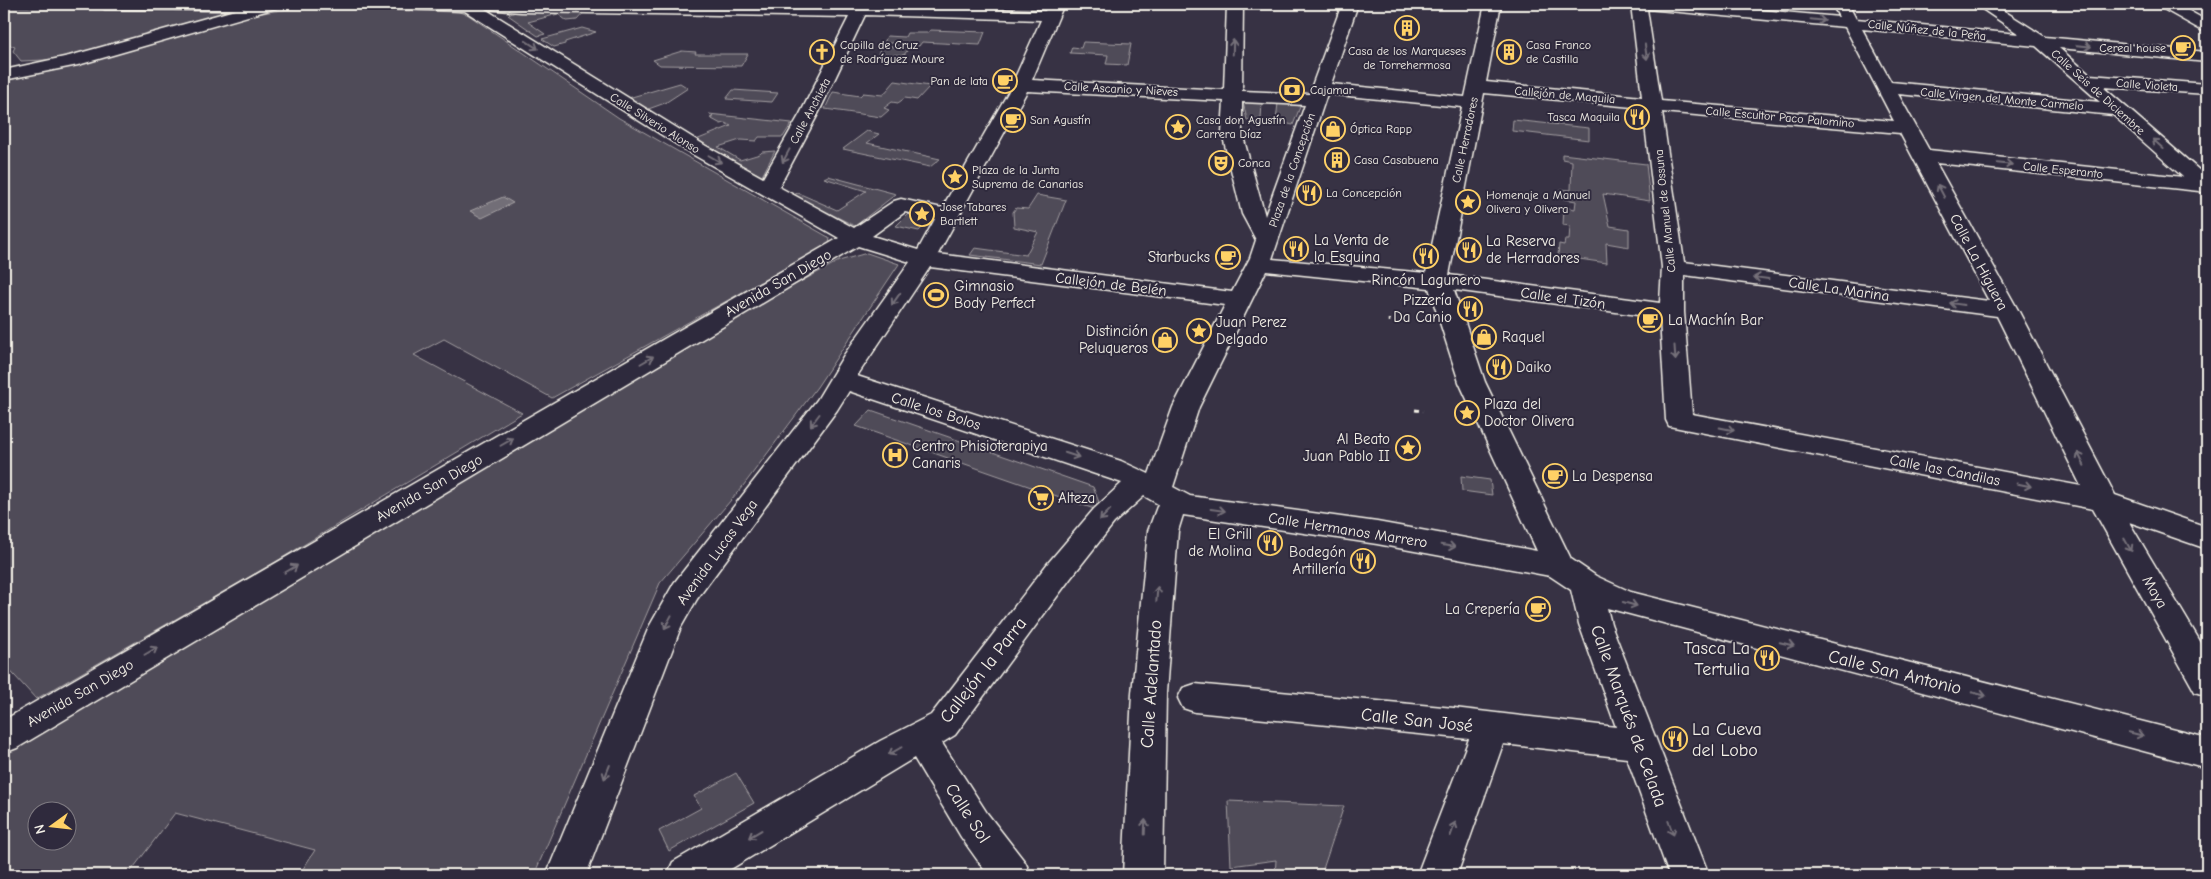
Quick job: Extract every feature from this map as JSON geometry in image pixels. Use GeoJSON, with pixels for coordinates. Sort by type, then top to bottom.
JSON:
{"type":"FeatureCollection","features":[{"type":"Feature","properties":{"kind":"street"},"geometry":{"type":"LineString","coordinates":[[105,4],[254,6],[273,4]]}},
{"type":"Feature","properties":{"kind":"street","name":"Calle Silverio Alonso"},"geometry":{"type":"LineString","coordinates":[[419,4],[469,6],[490,9],[699,150],[850,236]]}},
{"type":"Feature","properties":{"kind":"street"},"geometry":{"type":"LineString","coordinates":[[1228,93],[1235,4]]}},
{"type":"Feature","properties":{"kind":"street"},"geometry":{"type":"LineString","coordinates":[[1319,94],[1350,4]]}},
{"type":"Feature","properties":{"kind":"street","name":"Calle Herradores"},"geometry":{"type":"LineString","coordinates":[[1444,280],[1474,95],[1492,4]]}},
{"type":"Feature","properties":{"kind":"street","name":"Calle Manuel de Ossuna"},"geometry":{"type":"LineString","coordinates":[[1639,4],[1673,267],[1672,312],[1679,420]]}},
{"type":"Feature","properties":{"kind":"street","name":"Calle Núñez de la Peña"},"geometry":{"type":"LineString","coordinates":[[1648,4],[1846,13],[2042,42],[2207,57]]}},
{"type":"Feature","properties":{"kind":"street","name":"Calle Seis de Diciembre"},"geometry":{"type":"LineString","coordinates":[[1983,4],[2042,42],[2206,187]]}},
{"type":"Feature","properties":{"kind":"street"},"geometry":{"type":"LineString","coordinates":[[2166,4],[2207,27]]}},
{"type":"Feature","properties":{"kind":"street"},"geometry":{"type":"LineString","coordinates":[[5,69],[72,61],[254,6]]}},
{"type":"Feature","properties":{"kind":"street"},"geometry":{"type":"LineString","coordinates":[[490,9],[512,7],[862,7],[1054,10]]}},
{"type":"Feature","properties":{"kind":"street","name":"Calle Anchieta"},"geometry":{"type":"LineString","coordinates":[[767,190],[809,114],[862,7]]}},
{"type":"Feature","properties":{"kind":"street","name":"Avenida Lucas Vega"},"geometry":{"type":"LineString","coordinates":[[566,875],[665,627],[685,591],[822,412],[857,355],[924,259],[1019,88],[1054,10]]}},
{"type":"Feature","properties":{"kind":"street","name":"Calle La Higuera"},"geometry":{"type":"LineString","coordinates":[[1846,13],[2006,310],[2104,502]]}},
{"type":"Feature","properties":{"kind":"street","name":"Calle Violeta"},"geometry":{"type":"LineString","coordinates":[[2086,80],[2204,92]]}},
{"type":"Feature","properties":{"kind":"street","name":"Calle Ascanio y Nieves"},"geometry":{"type":"LineString","coordinates":[[1019,88],[1228,93]]}},
{"type":"Feature","properties":{"kind":"street","name":"Calle Virgen del Monte Carmelo"},"geometry":{"type":"LineString","coordinates":[[1886,88],[2120,110]]}},
{"type":"Feature","properties":{"kind":"street","name":"Plaza de la Concepción"},"geometry":{"type":"LineString","coordinates":[[1161,493],[1186,407],[1240,300],[1270,265],[1267,240],[1253,214],[1232,133],[1228,93],[1319,94],[1267,240]]}},
{"type":"Feature","properties":{"kind":"street","name":"Callejón de Maquila"},"geometry":{"type":"LineString","coordinates":[[1319,94],[1474,95],[1653,105]]}},
{"type":"Feature","properties":{"kind":"street","name":"Calle Escultor Paco Palomino"},"geometry":{"type":"LineString","coordinates":[[1653,105],[1907,128]]}},
{"type":"Feature","properties":{"kind":"street","name":"Calle Esperanto"},"geometry":{"type":"LineString","coordinates":[[1921,155],[2206,187]]}},
{"type":"Feature","properties":{"kind":"street"},"geometry":{"type":"LineString","coordinates":[[2174,160],[2207,162]]}},
{"type":"Feature","properties":{"kind":"street","name":"Avenida San Diego"},"geometry":{"type":"LineString","coordinates":[[8,728],[901,205],[948,216]]}},
{"type":"Feature","properties":{"kind":"street","name":"Callejón de Belén"},"geometry":{"type":"LineString","coordinates":[[850,236],[924,259],[1240,300]]}},
{"type":"Feature","properties":{"kind":"street"},"geometry":{"type":"LineString","coordinates":[[1270,265],[1444,280],[1472,382],[1572,575]]}},
{"type":"Feature","properties":{"kind":"street","name":"Calle La Marina"},"geometry":{"type":"LineString","coordinates":[[1673,267],[2006,310]]}},
{"type":"Feature","properties":{"kind":"street","name":"Calle el Tizón"},"geometry":{"type":"LineString","coordinates":[[1444,280],[1672,312]]}},
{"type":"Feature","properties":{"kind":"street","name":"Calle los Bolos"},"geometry":{"type":"LineString","coordinates":[[843,380],[1111,468],[1161,493]]}},
{"type":"Feature","properties":{"kind":"street","name":"Calle las Candilas"},"geometry":{"type":"LineString","coordinates":[[1679,420],[2072,494],[2104,502],[2207,538]]}},
{"type":"Feature","properties":{"kind":"street","name":"Calle Hermanos Marrero"},"geometry":{"type":"LineString","coordinates":[[1161,493],[1377,534],[1572,575]]}},
{"type":"Feature","properties":{"kind":"street","name":"Callejón la Parra"},"geometry":{"type":"LineString","coordinates":[[687,875],[893,752],[943,725],[1059,571],[1104,516],[1161,493]]}},
{"type":"Feature","properties":{"kind":"street","name":"Calle Adelantado"},"geometry":{"type":"LineString","coordinates":[[1143,875],[1149,693],[1163,531],[1170,508],[1161,493]]}},
{"type":"Feature","properties":{"kind":"street","name":"Maya"},"geometry":{"type":"LineString","coordinates":[[2104,502],[2207,682]]}},
{"type":"Feature","properties":{"kind":"street","name":"Calle Marqués de Celada"},"geometry":{"type":"LineString","coordinates":[[1572,575],[1595,624],[1689,875]]}},
{"type":"Feature","properties":{"kind":"street","name":"Calle San Antonio"},"geometry":{"type":"LineString","coordinates":[[1572,575],[1623,602],[2207,753]]}},
{"type":"Feature","properties":{"kind":"street","name":"Calle San José"},"geometry":{"type":"LineString","coordinates":[[1195,698],[1454,722],[1490,728],[1639,744]]}},
{"type":"Feature","properties":{"kind":"street"},"geometry":{"type":"LineString","coordinates":[[1437,875],[1490,728]]}},
{"type":"Feature","properties":{"kind":"street","name":"Calle Sol"},"geometry":{"type":"LineString","coordinates":[[927,750],[974,825],[1011,875]]}},
{"type":"Feature","properties":{"kind":"path"},"geometry":{"type":"LineString","coordinates":[[1415,410],[1423,411]]}},
{"type":"Feature","properties":{"kind":"shaded area"},"geometry":{"type":"Polygon","coordinates":[[[975,4],[1039,4],[1035,12],[971,10],[975,4]]]}},
{"type":"Feature","properties":{"kind":"shaded area"},"geometry":{"type":"Polygon","coordinates":[[[4,6],[231,8],[228,11],[231,13],[68,59],[21,61],[13,51],[15,47],[4,43],[4,6]]]}},
{"type":"Feature","properties":{"kind":"shaded area"},"geometry":{"type":"Polygon","coordinates":[[[300,8],[458,12],[467,14],[619,118],[830,238],[829,244],[552,398],[444,339],[414,355],[522,413],[277,561],[36,699],[4,664],[4,80],[94,60],[261,13],[300,8]]]}},
{"type":"Feature","properties":{"kind":"shaded area"},"geometry":{"type":"Polygon","coordinates":[[[520,10],[585,11],[577,20],[567,21],[558,14],[528,22],[545,34],[538,36],[508,15],[520,10]]]}},
{"type":"Feature","properties":{"kind":"shaded area"},"geometry":{"type":"Polygon","coordinates":[[[582,28],[596,32],[554,47],[542,39],[582,28]]]}},
{"type":"Feature","properties":{"kind":"shaded area"},"geometry":{"type":"Polygon","coordinates":[[[930,30],[985,32],[980,45],[922,42],[919,46],[911,45],[904,55],[878,54],[881,46],[895,47],[896,43],[884,43],[887,36],[905,37],[907,33],[928,33],[930,30]]]}},
{"type":"Feature","properties":{"kind":"shaded area"},"geometry":{"type":"Polygon","coordinates":[[[1083,42],[1131,44],[1127,65],[1106,64],[1108,55],[1070,53],[1072,47],[1081,48],[1083,42]]]}},
{"type":"Feature","properties":{"kind":"shaded area"},"geometry":{"type":"Polygon","coordinates":[[[682,51],[696,52],[695,54],[748,54],[741,66],[660,65],[653,60],[682,51]]]}},
{"type":"Feature","properties":{"kind":"shaded area"},"geometry":{"type":"Polygon","coordinates":[[[895,81],[930,86],[917,100],[905,98],[898,103],[892,102],[884,108],[889,110],[881,117],[825,109],[833,92],[860,96],[863,93],[883,95],[895,81]]]}},
{"type":"Feature","properties":{"kind":"shaded area"},"geometry":{"type":"Polygon","coordinates":[[[680,83],[688,88],[665,103],[643,111],[625,99],[680,83]]]}},
{"type":"Feature","properties":{"kind":"shaded area"},"geometry":{"type":"Polygon","coordinates":[[[733,90],[778,93],[772,102],[726,99],[733,90]]]}},
{"type":"Feature","properties":{"kind":"shaded area"},"geometry":{"type":"Polygon","coordinates":[[[1243,102],[1262,103],[1261,119],[1247,120],[1243,102]]]}},
{"type":"Feature","properties":{"kind":"shaded area"},"geometry":{"type":"Polygon","coordinates":[[[1278,103],[1296,104],[1300,107],[1293,125],[1276,121],[1278,103]]]}},
{"type":"Feature","properties":{"kind":"shaded area"},"geometry":{"type":"Polygon","coordinates":[[[709,114],[792,123],[783,137],[759,137],[756,141],[740,140],[718,147],[740,160],[762,152],[775,151],[762,176],[696,140],[731,126],[725,123],[721,124],[710,118],[713,117],[709,114]]]}},
{"type":"Feature","properties":{"kind":"shaded area"},"geometry":{"type":"Polygon","coordinates":[[[1513,120],[1589,128],[1589,140],[1512,131],[1513,120]]]}},
{"type":"Feature","properties":{"kind":"shaded area"},"geometry":{"type":"Polygon","coordinates":[[[867,131],[879,134],[867,143],[940,159],[930,167],[843,149],[867,131]]]}},
{"type":"Feature","properties":{"kind":"shaded area"},"geometry":{"type":"Polygon","coordinates":[[[1562,154],[1646,164],[1650,201],[1603,194],[1610,226],[1629,229],[1629,247],[1606,243],[1607,263],[1558,256],[1559,244],[1564,245],[1565,240],[1569,240],[1570,226],[1563,225],[1564,207],[1575,209],[1576,201],[1559,198],[1560,189],[1571,190],[1572,161],[1562,159],[1562,154]]]}},
{"type":"Feature","properties":{"kind":"shaded area"},"geometry":{"type":"Polygon","coordinates":[[[828,176],[896,194],[855,226],[793,195],[798,193],[837,210],[866,191],[824,178],[828,176]]]}},
{"type":"Feature","properties":{"kind":"shaded area"},"geometry":{"type":"Polygon","coordinates":[[[1037,195],[1066,200],[1041,264],[970,255],[975,248],[1026,255],[1038,232],[1014,227],[1013,212],[1016,208],[1028,209],[1037,195]]]}},
{"type":"Feature","properties":{"kind":"shaded area"},"geometry":{"type":"Polygon","coordinates":[[[503,197],[513,203],[482,218],[470,211],[503,197]]]}},
{"type":"Feature","properties":{"kind":"shaded area"},"geometry":{"type":"Polygon","coordinates":[[[908,214],[931,219],[919,231],[896,226],[908,214]]]}},
{"type":"Feature","properties":{"kind":"shaded area"},"geometry":{"type":"Polygon","coordinates":[[[867,253],[899,264],[817,387],[743,486],[660,583],[534,875],[299,875],[315,850],[175,813],[128,875],[4,875],[4,755],[733,318],[839,261],[867,253]]]}},
{"type":"Feature","properties":{"kind":"shaded area"},"geometry":{"type":"Polygon","coordinates":[[[871,410],[1093,487],[1099,502],[1097,510],[856,426],[871,410]]]}},
{"type":"Feature","properties":{"kind":"shaded area"},"geometry":{"type":"Polygon","coordinates":[[[1461,476],[1490,480],[1492,495],[1462,491],[1461,476]]]}},
{"type":"Feature","properties":{"kind":"shaded area"},"geometry":{"type":"Polygon","coordinates":[[[736,773],[754,803],[669,851],[659,831],[701,808],[694,796],[736,773]]]}},
{"type":"Feature","properties":{"kind":"shaded area"},"geometry":{"type":"Polygon","coordinates":[[[1228,801],[1344,806],[1321,875],[1275,875],[1276,860],[1231,866],[1228,801]]]}},
{"type":"Feature","properties":{"kind":"place","name":"Casa de los Marqueses de Torrehermosa"},"geometry":{"type":"Point","coordinates":[1407,28]}},
{"type":"Feature","properties":{"kind":"place","name":"Cereal house"},"geometry":{"type":"Point","coordinates":[2183,48]}},
{"type":"Feature","properties":{"kind":"place","name":"Capilla de Cruz de Rodríguez Moure"},"geometry":{"type":"Point","coordinates":[822,52]}},
{"type":"Feature","properties":{"kind":"place","name":"Casa Franco de Castilla"},"geometry":{"type":"Point","coordinates":[1509,52]}},
{"type":"Feature","properties":{"kind":"place","name":"Pan de lata"},"geometry":{"type":"Point","coordinates":[1005,81]}},
{"type":"Feature","properties":{"kind":"place","name":"Cajamar"},"geometry":{"type":"Point","coordinates":[1292,90]}},
{"type":"Feature","properties":{"kind":"place","name":"Tasca Maquila"},"geometry":{"type":"Point","coordinates":[1637,117]}},
{"type":"Feature","properties":{"kind":"place","name":"San Agustín"},"geometry":{"type":"Point","coordinates":[1013,120]}},
{"type":"Feature","properties":{"kind":"place","name":"Casa don Agustín Carrera Díaz"},"geometry":{"type":"Point","coordinates":[1178,127]}},
{"type":"Feature","properties":{"kind":"place","name":"Óptica Rapp"},"geometry":{"type":"Point","coordinates":[1333,129]}},
{"type":"Feature","properties":{"kind":"place","name":"Casa Casabuena"},"geometry":{"type":"Point","coordinates":[1337,160]}},
{"type":"Feature","properties":{"kind":"place","name":"Conca"},"geometry":{"type":"Point","coordinates":[1221,163]}},
{"type":"Feature","properties":{"kind":"place","name":"Plaza de la Junta Suprema de Canarias"},"geometry":{"type":"Point","coordinates":[955,177]}},
{"type":"Feature","properties":{"kind":"place","name":"La Concepción"},"geometry":{"type":"Point","coordinates":[1309,193]}},
{"type":"Feature","properties":{"kind":"place","name":"Homenaje a Manuel Olivera y Olivera"},"geometry":{"type":"Point","coordinates":[1468,202]}},
{"type":"Feature","properties":{"kind":"place","name":"Jose Tabares Bartlett"},"geometry":{"type":"Point","coordinates":[922,214]}},
{"type":"Feature","properties":{"kind":"place","name":"La Venta de la Esquina"},"geometry":{"type":"Point","coordinates":[1296,249]}},
{"type":"Feature","properties":{"kind":"place","name":"La Reserva de Herradores"},"geometry":{"type":"Point","coordinates":[1469,250]}},
{"type":"Feature","properties":{"kind":"place","name":"Rincón Lagunero"},"geometry":{"type":"Point","coordinates":[1426,256]}},
{"type":"Feature","properties":{"kind":"place","name":"Starbucks"},"geometry":{"type":"Point","coordinates":[1228,257]}},
{"type":"Feature","properties":{"kind":"place","name":"Gimnasio Body Perfect"},"geometry":{"type":"Point","coordinates":[936,295]}},
{"type":"Feature","properties":{"kind":"place","name":"Pizzería Da Canio"},"geometry":{"type":"Point","coordinates":[1470,309]}},
{"type":"Feature","properties":{"kind":"place","name":"La Machín Bar"},"geometry":{"type":"Point","coordinates":[1650,320]}},
{"type":"Feature","properties":{"kind":"place","name":"Juan Perez Delgado"},"geometry":{"type":"Point","coordinates":[1199,331]}},
{"type":"Feature","properties":{"kind":"place","name":"Raquel"},"geometry":{"type":"Point","coordinates":[1484,337]}},
{"type":"Feature","properties":{"kind":"place","name":"Distinción Peluqueros"},"geometry":{"type":"Point","coordinates":[1165,340]}},
{"type":"Feature","properties":{"kind":"place","name":"Daiko"},"geometry":{"type":"Point","coordinates":[1499,367]}},
{"type":"Feature","properties":{"kind":"place","name":"Plaza del Doctor Olivera"},"geometry":{"type":"Point","coordinates":[1467,413]}},
{"type":"Feature","properties":{"kind":"place","name":"Al Beato Juan Pablo II"},"geometry":{"type":"Point","coordinates":[1408,448]}},
{"type":"Feature","properties":{"kind":"place","name":"Centro Phisioterapiya Canaris"},"geometry":{"type":"Point","coordinates":[895,455]}},
{"type":"Feature","properties":{"kind":"place","name":"La Despensa"},"geometry":{"type":"Point","coordinates":[1555,476]}},
{"type":"Feature","properties":{"kind":"place","name":"Alteza"},"geometry":{"type":"Point","coordinates":[1041,498]}},
{"type":"Feature","properties":{"kind":"place","name":"El Grill de Molina"},"geometry":{"type":"Point","coordinates":[1270,543]}},
{"type":"Feature","properties":{"kind":"place","name":"Bodegón Artillería"},"geometry":{"type":"Point","coordinates":[1363,561]}},
{"type":"Feature","properties":{"kind":"place","name":"La Crepería"},"geometry":{"type":"Point","coordinates":[1538,609]}},
{"type":"Feature","properties":{"kind":"place","name":"Tasca La Tertulia"},"geometry":{"type":"Point","coordinates":[1767,658]}},
{"type":"Feature","properties":{"kind":"place","name":"La Cueva del Lobo"},"geometry":{"type":"Point","coordinates":[1675,739]}}]}
